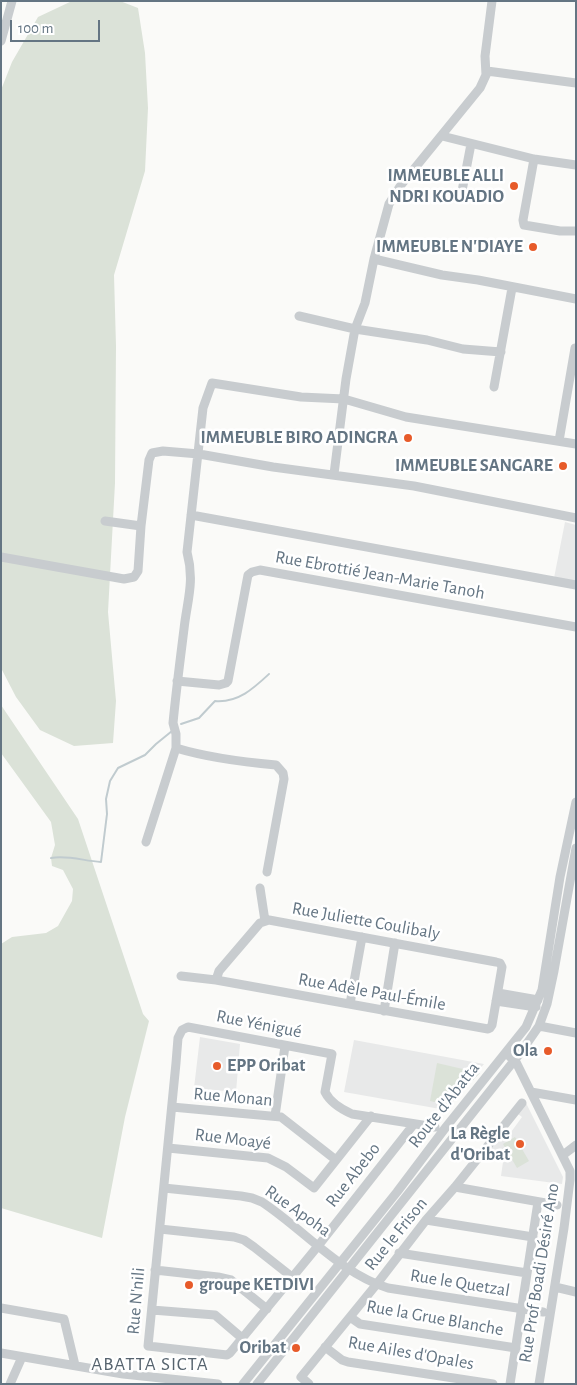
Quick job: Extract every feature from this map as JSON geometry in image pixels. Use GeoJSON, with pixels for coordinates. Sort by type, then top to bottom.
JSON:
{"type":"FeatureCollection","features":[{"type":"Feature","properties":{"kind":"street"},"geometry":{"type":"LineString","coordinates":[[334,474],[355,329],[365,303],[374,259],[389,204],[480,88],[487,72],[485,56],[492,1]]}},
{"type":"Feature","properties":{"kind":"street"},"geometry":{"type":"LineString","coordinates":[[1,41],[11,2]]}},
{"type":"Feature","properties":{"kind":"street"},"geometry":{"type":"LineString","coordinates":[[487,72],[576,83]]}},
{"type":"Feature","properties":{"kind":"street"},"geometry":{"type":"LineString","coordinates":[[442,136],[534,159],[576,165]]}},
{"type":"Feature","properties":{"kind":"street"},"geometry":{"type":"LineString","coordinates":[[462,191],[471,144]]}},
{"type":"Feature","properties":{"kind":"street"},"geometry":{"type":"LineString","coordinates":[[534,159],[523,220],[524,225],[560,231],[576,231]]}},
{"type":"Feature","properties":{"kind":"street"},"geometry":{"type":"LineString","coordinates":[[374,259],[442,275],[576,299]]}},
{"type":"Feature","properties":{"kind":"street"},"geometry":{"type":"LineString","coordinates":[[494,387],[512,288]]}},
{"type":"Feature","properties":{"kind":"street"},"geometry":{"type":"LineString","coordinates":[[299,316],[355,329],[427,340],[463,349],[501,352]]}},
{"type":"Feature","properties":{"kind":"street"},"geometry":{"type":"LineString","coordinates":[[559,441],[575,348]]}},
{"type":"Feature","properties":{"kind":"street"},"geometry":{"type":"LineString","coordinates":[[146,842],[176,748],[176,734],[173,723],[177,681],[191,588],[191,569],[187,552],[203,408],[212,383],[301,396],[344,399],[406,417],[576,444]]}},
{"type":"Feature","properties":{"kind":"street"},"geometry":{"type":"LineString","coordinates":[[1,557],[124,579],[134,577],[138,571],[149,460],[152,453],[163,451],[199,454],[273,467],[414,486],[576,518]]}},
{"type":"Feature","properties":{"kind":"street"},"geometry":{"type":"LineString","coordinates":[[191,515],[576,585]]}},
{"type":"Feature","properties":{"kind":"street"},"geometry":{"type":"LineString","coordinates":[[105,521],[141,526]]}},
{"type":"Feature","properties":{"kind":"street","name":"Rue Ebrottié Jean-Marie Tanoh"},"geometry":{"type":"LineString","coordinates":[[177,681],[219,685],[228,681],[248,575],[260,570],[576,627]]}},
{"type":"Feature","properties":{"kind":"street"},"geometry":{"type":"LineString","coordinates":[[176,748],[198,755],[232,761],[276,765],[280,768],[284,779],[267,872]]}},
{"type":"Feature","properties":{"kind":"street","name":"Route d'Abatta"},"geometry":{"type":"LineString","coordinates":[[257,1384],[452,1120],[526,1027],[537,1004],[547,961],[560,878],[574,822],[576,802]]}},
{"type":"Feature","properties":{"kind":"street","name":"Route d'Abatta"},"geometry":{"type":"LineString","coordinates":[[243,1384],[515,1060],[539,1026],[554,971],[572,887],[576,848]]}},
{"type":"Feature","properties":{"kind":"street"},"geometry":{"type":"LineString","coordinates":[[260,888],[264,921]]}},
{"type":"Feature","properties":{"kind":"street","name":"Rue Juliette Coulibaly"},"geometry":{"type":"LineString","coordinates":[[216,980],[219,971],[260,923],[269,920],[500,963],[502,967],[497,997]]}},
{"type":"Feature","properties":{"kind":"street"},"geometry":{"type":"LineString","coordinates":[[350,1004],[362,937]]}},
{"type":"Feature","properties":{"kind":"street"},"geometry":{"type":"LineString","coordinates":[[384,1010],[396,943]]}},
{"type":"Feature","properties":{"kind":"street","name":"Rue Adèle Paul-Émile"},"geometry":{"type":"LineString","coordinates":[[181,976],[216,980],[488,1029],[492,1025],[497,997]]}},
{"type":"Feature","properties":{"kind":"street"},"geometry":{"type":"LineString","coordinates":[[497,997],[537,1004]]}},
{"type":"Feature","properties":{"kind":"street"},"geometry":{"type":"LineString","coordinates":[[539,1026],[576,1033]]}},
{"type":"Feature","properties":{"kind":"street","name":"Rue Yénigué"},"geometry":{"type":"LineString","coordinates":[[164,1188],[178,1038],[182,1030],[188,1027],[332,1054],[325,1092],[327,1096],[345,1111],[352,1114],[435,1127]]}},
{"type":"Feature","properties":{"kind":"street"},"geometry":{"type":"LineString","coordinates":[[275,1116],[285,1046]]}},
{"type":"Feature","properties":{"kind":"street"},"geometry":{"type":"LineString","coordinates":[[506,1053],[515,1060]]}},
{"type":"Feature","properties":{"kind":"street","name":"Rue Prof Boadi Désiré Ano"},"geometry":{"type":"LineString","coordinates":[[515,1060],[573,1173],[570,1180],[539,1384]]}},
{"type":"Feature","properties":{"kind":"street"},"geometry":{"type":"LineString","coordinates":[[531,1092],[576,1100]]}},
{"type":"Feature","properties":{"kind":"street","name":"Rue le Frison"},"geometry":{"type":"LineString","coordinates":[[308,1384],[301,1377],[522,1103]]}},
{"type":"Feature","properties":{"kind":"street","name":"Rue Monan"},"geometry":{"type":"LineString","coordinates":[[172,1107],[275,1116],[286,1121],[336,1160]]}},
{"type":"Feature","properties":{"kind":"street","name":"Rue Moayé"},"geometry":{"type":"LineString","coordinates":[[168,1148],[268,1158],[286,1167],[314,1188],[371,1116]]}},
{"type":"Feature","properties":{"kind":"street","name":"Rue Abebo"},"geometry":{"type":"LineString","coordinates":[[318,1246],[414,1124]]}},
{"type":"Feature","properties":{"kind":"street"},"geometry":{"type":"LineString","coordinates":[[563,1155],[576,1145]]}},
{"type":"Feature","properties":{"kind":"street"},"geometry":{"type":"LineString","coordinates":[[455,1187],[557,1205]]}},
{"type":"Feature","properties":{"kind":"street","name":"Rue Apoha"},"geometry":{"type":"LineString","coordinates":[[164,1188],[252,1198],[276,1212],[344,1265]]}},
{"type":"Feature","properties":{"kind":"street","name":"Rue N'nili"},"geometry":{"type":"LineString","coordinates":[[164,1188],[148,1346],[227,1355],[318,1246]]}},
{"type":"Feature","properties":{"kind":"street"},"geometry":{"type":"LineString","coordinates":[[510,1384],[538,1202]]}},
{"type":"Feature","properties":{"kind":"street"},"geometry":{"type":"LineString","coordinates":[[426,1220],[533,1237]]}},
{"type":"Feature","properties":{"kind":"street"},"geometry":{"type":"LineString","coordinates":[[160,1229],[234,1237],[244,1240],[292,1277]]}},
{"type":"Feature","properties":{"kind":"street"},"geometry":{"type":"LineString","coordinates":[[400,1253],[527,1273]]}},
{"type":"Feature","properties":{"kind":"street","name":"Rue le Quetzal"},"geometry":{"type":"LineString","coordinates":[[344,1265],[376,1285],[388,1288],[543,1312]]}},
{"type":"Feature","properties":{"kind":"street"},"geometry":{"type":"LineString","coordinates":[[155,1270],[218,1276],[231,1280],[267,1309]]}},
{"type":"Feature","properties":{"kind":"street"},"geometry":{"type":"LineString","coordinates":[[555,1287],[576,1292]]}},
{"type":"Feature","properties":{"kind":"street"},"geometry":{"type":"LineString","coordinates":[[1,1308],[64,1319],[75,1365]]}},
{"type":"Feature","properties":{"kind":"street"},"geometry":{"type":"LineString","coordinates":[[152,1310],[215,1315],[242,1338]]}},
{"type":"Feature","properties":{"kind":"street","name":"Rue la Grue Blanche"},"geometry":{"type":"LineString","coordinates":[[350,1317],[360,1324],[516,1348]]}},
{"type":"Feature","properties":{"kind":"street","name":"Rue Ailes d'Opales"},"geometry":{"type":"LineString","coordinates":[[325,1347],[342,1360],[348,1362],[493,1384]]}},
{"type":"Feature","properties":{"kind":"street"},"geometry":{"type":"LineString","coordinates":[[1,1353],[123,1374],[218,1384]]}},
{"type":"Feature","properties":{"kind":"street"},"geometry":{"type":"LineString","coordinates":[[10,1384],[22,1357]]}},
{"type":"Feature","properties":{"kind":"shaded area"},"geometry":{"type":"Polygon","coordinates":[[[72,1],[120,1],[138,8],[145,53],[148,108],[145,171],[114,275],[116,346],[115,483],[108,612],[116,701],[113,743],[74,746],[40,730],[16,697],[1,668],[1,90],[12,62],[38,17],[72,1]]]}},
{"type":"Feature","properties":{"kind":"shaded area"},"geometry":{"type":"Polygon","coordinates":[[[565,522],[576,525],[576,582],[554,578],[565,522]]]}},
{"type":"Feature","properties":{"kind":"shaded area"},"geometry":{"type":"Polygon","coordinates":[[[1,705],[78,819],[143,1014],[149,1021],[125,1117],[102,1238],[1,1208],[1,944],[12,937],[46,933],[58,926],[72,901],[73,889],[63,870],[52,866],[51,858],[55,845],[51,822],[1,753],[1,705]]]}},
{"type":"Feature","properties":{"kind":"shaded area","name":"EPP Oribat"},"geometry":{"type":"Polygon","coordinates":[[[200,1037],[240,1044],[236,1092],[194,1088],[200,1037]]]}},
{"type":"Feature","properties":{"kind":"shaded area"},"geometry":{"type":"Polygon","coordinates":[[[354,1040],[484,1064],[446,1110],[344,1092],[354,1040]]]}},
{"type":"Feature","properties":{"kind":"shaded area"},"geometry":{"type":"Polygon","coordinates":[[[437,1063],[480,1073],[449,1105],[430,1101],[437,1063]]]}},
{"type":"Feature","properties":{"kind":"shaded area","name":"La Règle d'Oribat"},"geometry":{"type":"Polygon","coordinates":[[[526,1103],[563,1177],[562,1184],[501,1176],[503,1162],[489,1149],[501,1135],[506,1139],[522,1117],[518,1114],[526,1103]]]}},
{"type":"Feature","properties":{"kind":"shaded area"},"geometry":{"type":"Polygon","coordinates":[[[515,1137],[529,1161],[517,1168],[503,1144],[515,1137]]]}},
{"type":"Feature","properties":{"kind":"waterway"},"geometry":{"type":"LineString","coordinates":[[181,724],[199,718],[215,701],[231,700],[245,694],[269,674]]}},
{"type":"Feature","properties":{"kind":"waterway"},"geometry":{"type":"LineString","coordinates":[[51,858],[70,858],[101,862],[107,814],[106,799],[110,781],[118,768],[145,755],[172,731]]}},
{"type":"Feature","properties":{"kind":"place","name":"IMMEUBLE ALLI NDRI KOUADIO"},"geometry":{"type":"Point","coordinates":[514,186]}},
{"type":"Feature","properties":{"kind":"place","name":"IMMEUBLE N'DIAYE"},"geometry":{"type":"Point","coordinates":[533,247]}},
{"type":"Feature","properties":{"kind":"place","name":"IMMEUBLE BIRO ADINGRA"},"geometry":{"type":"Point","coordinates":[408,438]}},
{"type":"Feature","properties":{"kind":"place","name":"IMMEUBLE SANGARE"},"geometry":{"type":"Point","coordinates":[563,466]}},
{"type":"Feature","properties":{"kind":"place","name":"Ola"},"geometry":{"type":"Point","coordinates":[548,1051]}},
{"type":"Feature","properties":{"kind":"place","name":"EPP Oribat"},"geometry":{"type":"Point","coordinates":[217,1066]}},
{"type":"Feature","properties":{"kind":"place","name":"La Règle d'Oribat"},"geometry":{"type":"Point","coordinates":[520,1144]}},
{"type":"Feature","properties":{"kind":"place","name":"groupe KETDIVI"},"geometry":{"type":"Point","coordinates":[189,1285]}},
{"type":"Feature","properties":{"kind":"place","name":"Oribat"},"geometry":{"type":"Point","coordinates":[296,1348]}},
{"type":"Feature","properties":{"kind":"district","name":"ABATTA SICTA"},"geometry":{"type":"Point","coordinates":[150,1364]}}]}
